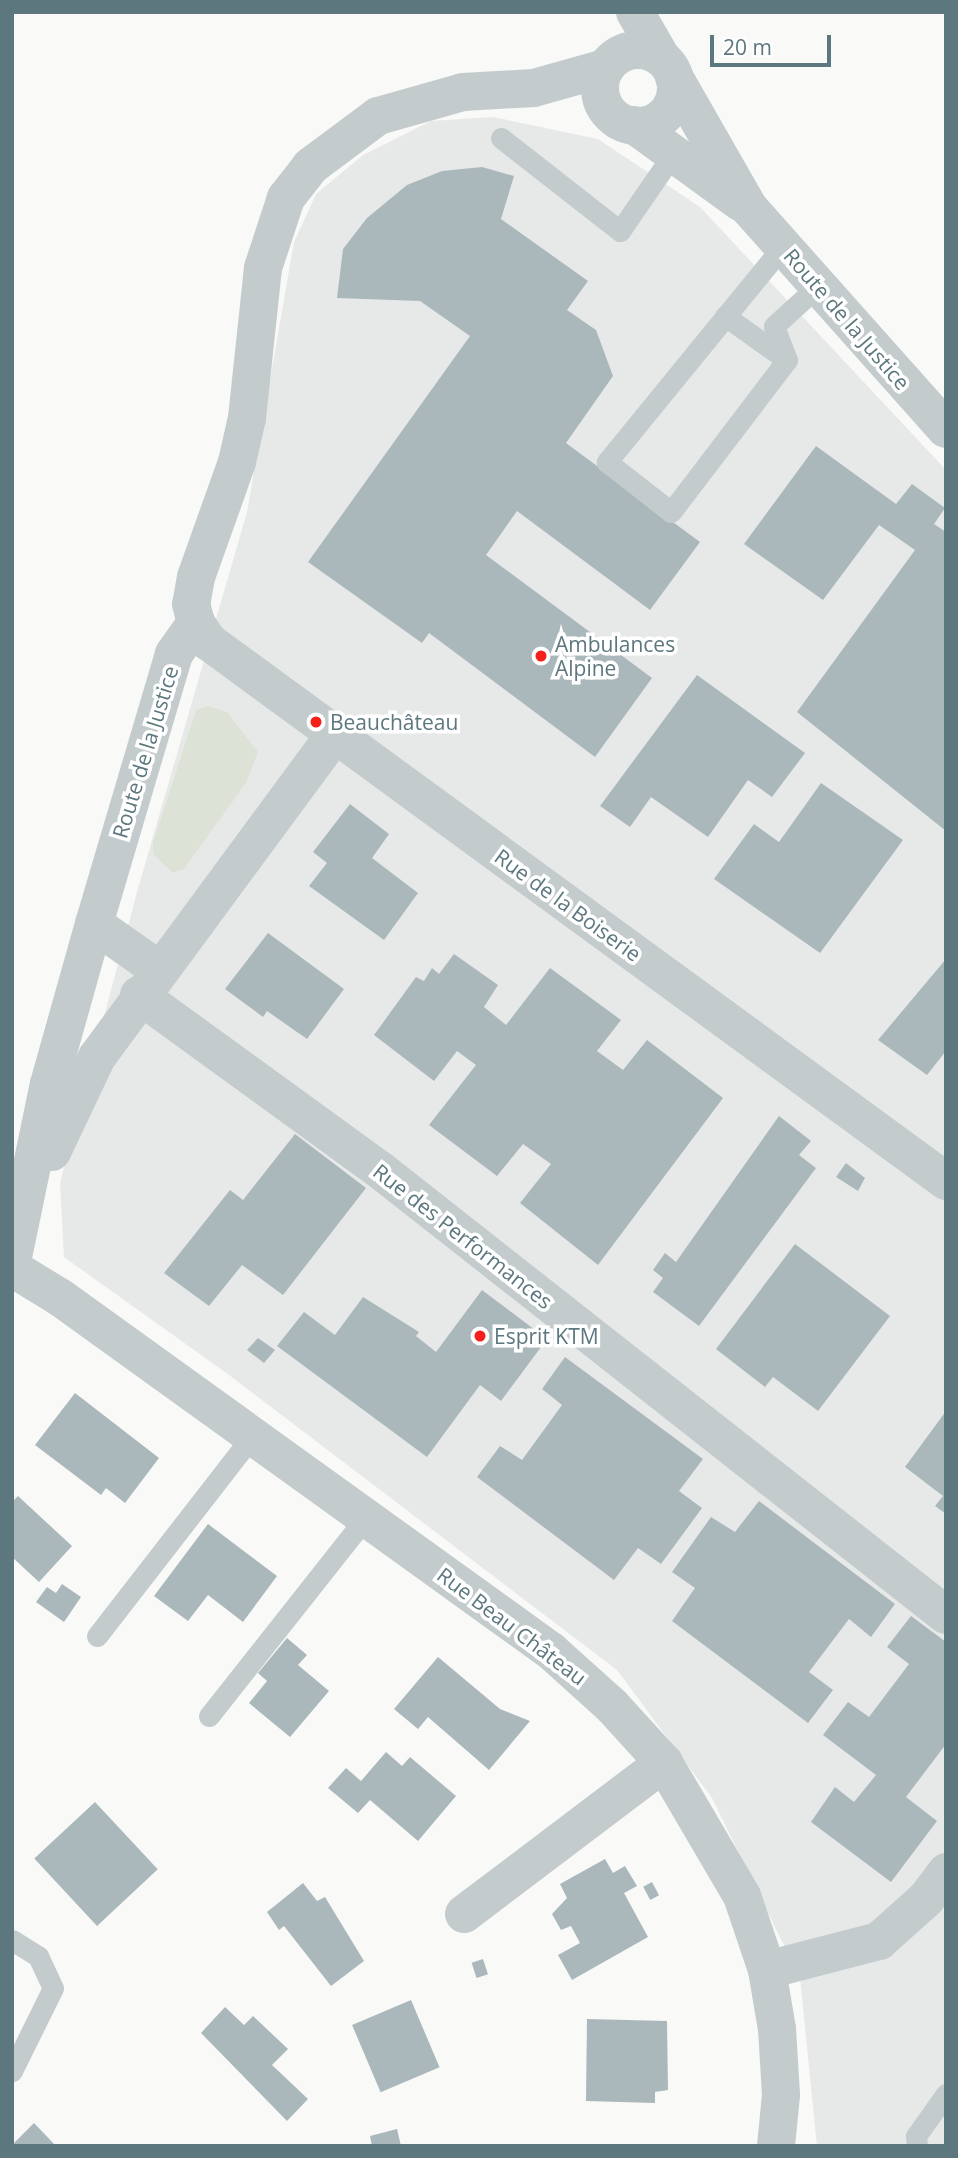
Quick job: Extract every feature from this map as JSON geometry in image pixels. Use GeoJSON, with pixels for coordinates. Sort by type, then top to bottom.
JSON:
{"type":"FeatureCollection","features":[{"type":"Feature","properties":{"kind":"street"},"geometry":{"type":"LineString","coordinates":[[614,89],[622,12]]}},
{"type":"Feature","properties":{"kind":"street","name":"Route de la Justice"},"geometry":{"type":"LineString","coordinates":[[635,12],[749,208],[946,429]]}},
{"type":"Feature","properties":{"kind":"street"},"geometry":{"type":"LineString","coordinates":[[196,623],[191,604],[196,577],[237,461],[247,418],[263,268],[286,198],[311,166],[378,116],[463,92],[534,88],[614,89],[646,125],[666,112],[676,89],[667,67],[637,50],[614,89]]}},
{"type":"Feature","properties":{"kind":"street","name":"Route de la Justice"},"geometry":{"type":"LineString","coordinates":[[614,89],[673,154],[749,208]]}},
{"type":"Feature","properties":{"kind":"street","name":"Route de la Justice"},"geometry":{"type":"LineString","coordinates":[[12,1265],[50,1084],[94,924],[174,654],[196,623]]}},
{"type":"Feature","properties":{"kind":"street","name":"Rue de la Boiserie"},"geometry":{"type":"LineString","coordinates":[[196,623],[209,642],[946,1181]]}},
{"type":"Feature","properties":{"kind":"street"},"geometry":{"type":"LineString","coordinates":[[12,1265],[77,1094],[149,982],[334,735]]}},
{"type":"Feature","properties":{"kind":"street","name":"Rue des Performances"},"geometry":{"type":"LineString","coordinates":[[94,924],[149,982],[380,1170],[946,1615]]}},
{"type":"Feature","properties":{"kind":"street","name":"Rue Beau Château"},"geometry":{"type":"LineString","coordinates":[[12,1265],[551,1651],[612,1706],[664,1763],[742,1896],[767,1970],[777,2029],[781,2095],[776,2146]]}},
{"type":"Feature","properties":{"kind":"street"},"geometry":{"type":"LineString","coordinates":[[464,1914],[664,1763]]}},
{"type":"Feature","properties":{"kind":"street"},"geometry":{"type":"LineString","coordinates":[[767,1970],[879,1941],[926,1899],[946,1872]]}},
{"type":"Feature","properties":{"kind":"lane"},"geometry":{"type":"LineString","coordinates":[[501,138],[620,231],[673,154]]}},
{"type":"Feature","properties":{"kind":"lane"},"geometry":{"type":"LineString","coordinates":[[783,246],[607,462],[671,512],[787,360]]}},
{"type":"Feature","properties":{"kind":"lane"},"geometry":{"type":"LineString","coordinates":[[787,360],[774,326],[818,286]]}},
{"type":"Feature","properties":{"kind":"lane"},"geometry":{"type":"LineString","coordinates":[[725,316],[787,360]]}},
{"type":"Feature","properties":{"kind":"lane"},"geometry":{"type":"LineString","coordinates":[[97,1636],[252,1436]]}},
{"type":"Feature","properties":{"kind":"lane"},"geometry":{"type":"LineString","coordinates":[[209,1716],[366,1517]]}},
{"type":"Feature","properties":{"kind":"lane"},"geometry":{"type":"LineString","coordinates":[[12,1940],[38,1956],[53,1988],[12,2071]]}},
{"type":"Feature","properties":{"kind":"lane"},"geometry":{"type":"LineString","coordinates":[[917,2146],[916,2136],[946,2094]]}},
{"type":"Feature","properties":{"kind":"shaded area"},"geometry":{"type":"Polygon","coordinates":[[[493,117],[598,139],[700,207],[946,470],[946,2146],[817,2146],[800,1978],[712,1798],[617,1670],[225,1372],[64,1257],[60,1183],[137,892],[247,512],[294,242],[316,194],[363,155],[431,121],[493,117]]]}},
{"type":"Feature","properties":{"kind":"shaded area"},"geometry":{"type":"Polygon","coordinates":[[[208,706],[227,712],[258,752],[246,783],[184,869],[173,873],[153,854],[153,843],[196,710],[208,706]]]}},
{"type":"Feature","properties":{"kind":"building"},"geometry":{"type":"Polygon","coordinates":[[[482,167],[514,176],[501,219],[588,281],[567,310],[596,330],[613,376],[566,443],[700,542],[650,610],[517,511],[486,555],[652,678],[595,757],[429,633],[422,643],[308,562],[470,336],[420,301],[337,298],[343,249],[367,218],[407,185],[442,171],[482,167]]]}},
{"type":"Feature","properties":{"kind":"building"},"geometry":{"type":"Polygon","coordinates":[[[816,446],[896,504],[912,484],[945,508],[934,524],[946,532],[946,831],[797,712],[915,550],[879,525],[823,600],[744,544],[816,446]]]}},
{"type":"Feature","properties":{"kind":"building"},"geometry":{"type":"Polygon","coordinates":[[[697,675],[805,753],[772,797],[748,780],[708,837],[651,797],[630,827],[600,806],[697,675]]]}},
{"type":"Feature","properties":{"kind":"building"},"geometry":{"type":"Polygon","coordinates":[[[821,783],[903,840],[820,953],[714,879],[754,824],[779,842],[821,783]]]}},
{"type":"Feature","properties":{"kind":"building"},"geometry":{"type":"Polygon","coordinates":[[[350,804],[389,834],[372,858],[418,893],[384,940],[309,886],[327,863],[313,852],[350,804]]]}},
{"type":"Feature","properties":{"kind":"building"},"geometry":{"type":"Polygon","coordinates":[[[268,933],[344,989],[307,1039],[267,1011],[263,1017],[225,989],[268,933]]]}},
{"type":"Feature","properties":{"kind":"building"},"geometry":{"type":"Polygon","coordinates":[[[454,954],[498,985],[484,1007],[506,1025],[550,968],[621,1020],[597,1051],[623,1070],[647,1040],[723,1098],[598,1265],[520,1203],[551,1164],[523,1144],[497,1176],[429,1125],[476,1065],[457,1051],[434,1081],[374,1035],[416,977],[424,981],[432,968],[439,974],[454,954]]]}},
{"type":"Feature","properties":{"kind":"building"},"geometry":{"type":"Polygon","coordinates":[[[946,959],[946,1051],[927,1075],[878,1040],[946,959]]]}},
{"type":"Feature","properties":{"kind":"building"},"geometry":{"type":"Polygon","coordinates":[[[779,1116],[811,1141],[799,1155],[816,1168],[699,1326],[653,1292],[663,1278],[653,1270],[665,1253],[676,1262],[779,1116]]]}},
{"type":"Feature","properties":{"kind":"building"},"geometry":{"type":"Polygon","coordinates":[[[295,1134],[366,1188],[283,1295],[242,1265],[209,1306],[164,1273],[230,1190],[243,1200],[295,1134]]]}},
{"type":"Feature","properties":{"kind":"building"},"geometry":{"type":"Polygon","coordinates":[[[846,1163],[865,1178],[858,1191],[836,1177],[846,1163]]]}},
{"type":"Feature","properties":{"kind":"building"},"geometry":{"type":"Polygon","coordinates":[[[795,1244],[890,1316],[818,1411],[773,1377],[765,1387],[716,1349],[795,1244]]]}},
{"type":"Feature","properties":{"kind":"building"},"geometry":{"type":"Polygon","coordinates":[[[482,1290],[547,1339],[501,1401],[480,1385],[427,1457],[277,1346],[304,1312],[335,1335],[363,1297],[419,1332],[416,1336],[436,1352],[482,1290]]]}},
{"type":"Feature","properties":{"kind":"building"},"geometry":{"type":"Polygon","coordinates":[[[258,1338],[275,1350],[264,1363],[247,1350],[258,1338]]]}},
{"type":"Feature","properties":{"kind":"building"},"geometry":{"type":"Polygon","coordinates":[[[565,1357],[703,1459],[679,1491],[702,1508],[661,1564],[638,1548],[614,1580],[477,1477],[500,1446],[522,1460],[562,1405],[542,1389],[565,1357]]]}},
{"type":"Feature","properties":{"kind":"building"},"geometry":{"type":"Polygon","coordinates":[[[75,1393],[159,1458],[125,1503],[106,1488],[101,1495],[35,1445],[75,1393]]]}},
{"type":"Feature","properties":{"kind":"building"},"geometry":{"type":"Polygon","coordinates":[[[946,1411],[946,1514],[935,1506],[943,1496],[905,1467],[946,1411]]]}},
{"type":"Feature","properties":{"kind":"building"},"geometry":{"type":"Polygon","coordinates":[[[18,1496],[72,1546],[39,1582],[12,1557],[12,1502],[18,1496]]]}},
{"type":"Feature","properties":{"kind":"building"},"geometry":{"type":"Polygon","coordinates":[[[759,1501],[895,1604],[871,1637],[849,1619],[809,1672],[833,1690],[808,1723],[672,1621],[695,1588],[672,1572],[711,1517],[735,1532],[759,1501]]]}},
{"type":"Feature","properties":{"kind":"building"},"geometry":{"type":"Polygon","coordinates":[[[208,1524],[277,1576],[243,1622],[208,1595],[188,1621],[154,1596],[208,1524]]]}},
{"type":"Feature","properties":{"kind":"building"},"geometry":{"type":"Polygon","coordinates":[[[62,1584],[81,1597],[64,1622],[36,1602],[47,1587],[56,1593],[62,1584]]]}},
{"type":"Feature","properties":{"kind":"building"},"geometry":{"type":"Polygon","coordinates":[[[911,1616],[946,1642],[946,1744],[906,1797],[937,1821],[891,1882],[811,1822],[835,1787],[854,1802],[876,1775],[823,1735],[848,1702],[869,1717],[909,1664],[887,1647],[911,1616]]]}},
{"type":"Feature","properties":{"kind":"building"},"geometry":{"type":"Polygon","coordinates":[[[287,1638],[307,1655],[298,1665],[329,1691],[290,1737],[249,1703],[267,1681],[258,1673],[287,1638]]]}},
{"type":"Feature","properties":{"kind":"building"},"geometry":{"type":"Polygon","coordinates":[[[438,1657],[500,1709],[530,1721],[489,1770],[428,1717],[418,1729],[394,1709],[438,1657]]]}},
{"type":"Feature","properties":{"kind":"building"},"geometry":{"type":"Polygon","coordinates":[[[386,1752],[402,1766],[410,1757],[456,1796],[418,1841],[370,1800],[358,1813],[328,1788],[346,1768],[361,1781],[386,1752]]]}},
{"type":"Feature","properties":{"kind":"building"},"geometry":{"type":"Polygon","coordinates":[[[95,1802],[158,1869],[97,1926],[34,1859],[95,1802]]]}},
{"type":"Feature","properties":{"kind":"building"},"geometry":{"type":"Polygon","coordinates":[[[605,1859],[613,1873],[625,1866],[637,1886],[624,1893],[648,1937],[572,1980],[558,1955],[580,1943],[571,1926],[561,1930],[552,1914],[567,1898],[560,1884],[605,1859]]]}},
{"type":"Feature","properties":{"kind":"building"},"geometry":{"type":"Polygon","coordinates":[[[652,1882],[659,1895],[650,1900],[643,1887],[652,1882]]]}},
{"type":"Feature","properties":{"kind":"building"},"geometry":{"type":"Polygon","coordinates":[[[303,1883],[317,1901],[325,1897],[364,1961],[331,1986],[284,1926],[279,1930],[267,1912],[303,1883]]]}},
{"type":"Feature","properties":{"kind":"building"},"geometry":{"type":"Polygon","coordinates":[[[483,1959],[488,1974],[477,1978],[472,1963],[483,1959]]]}},
{"type":"Feature","properties":{"kind":"building"},"geometry":{"type":"Polygon","coordinates":[[[411,2000],[440,2067],[381,2092],[352,2025],[411,2000]]]}},
{"type":"Feature","properties":{"kind":"building"},"geometry":{"type":"Polygon","coordinates":[[[225,2007],[244,2025],[253,2016],[288,2049],[272,2065],[308,2099],[287,2121],[201,2033],[225,2007]]]}},
{"type":"Feature","properties":{"kind":"building"},"geometry":{"type":"Polygon","coordinates":[[[587,2019],[667,2021],[668,2090],[655,2092],[655,2103],[586,2101],[587,2019]]]}},
{"type":"Feature","properties":{"kind":"building"},"geometry":{"type":"Polygon","coordinates":[[[34,2123],[56,2146],[12,2146],[12,2145],[34,2123]]]}},
{"type":"Feature","properties":{"kind":"building"},"geometry":{"type":"Polygon","coordinates":[[[397,2129],[401,2146],[372,2146],[370,2136],[397,2129]]]}},
{"type":"Feature","properties":{"kind":"place","name":"Ambulances Alpine"},"geometry":{"type":"Point","coordinates":[541,656]}},
{"type":"Feature","properties":{"kind":"place","name":"Beauchâteau"},"geometry":{"type":"Point","coordinates":[316,722]}},
{"type":"Feature","properties":{"kind":"place","name":"Esprit KTM"},"geometry":{"type":"Point","coordinates":[480,1336]}}]}
